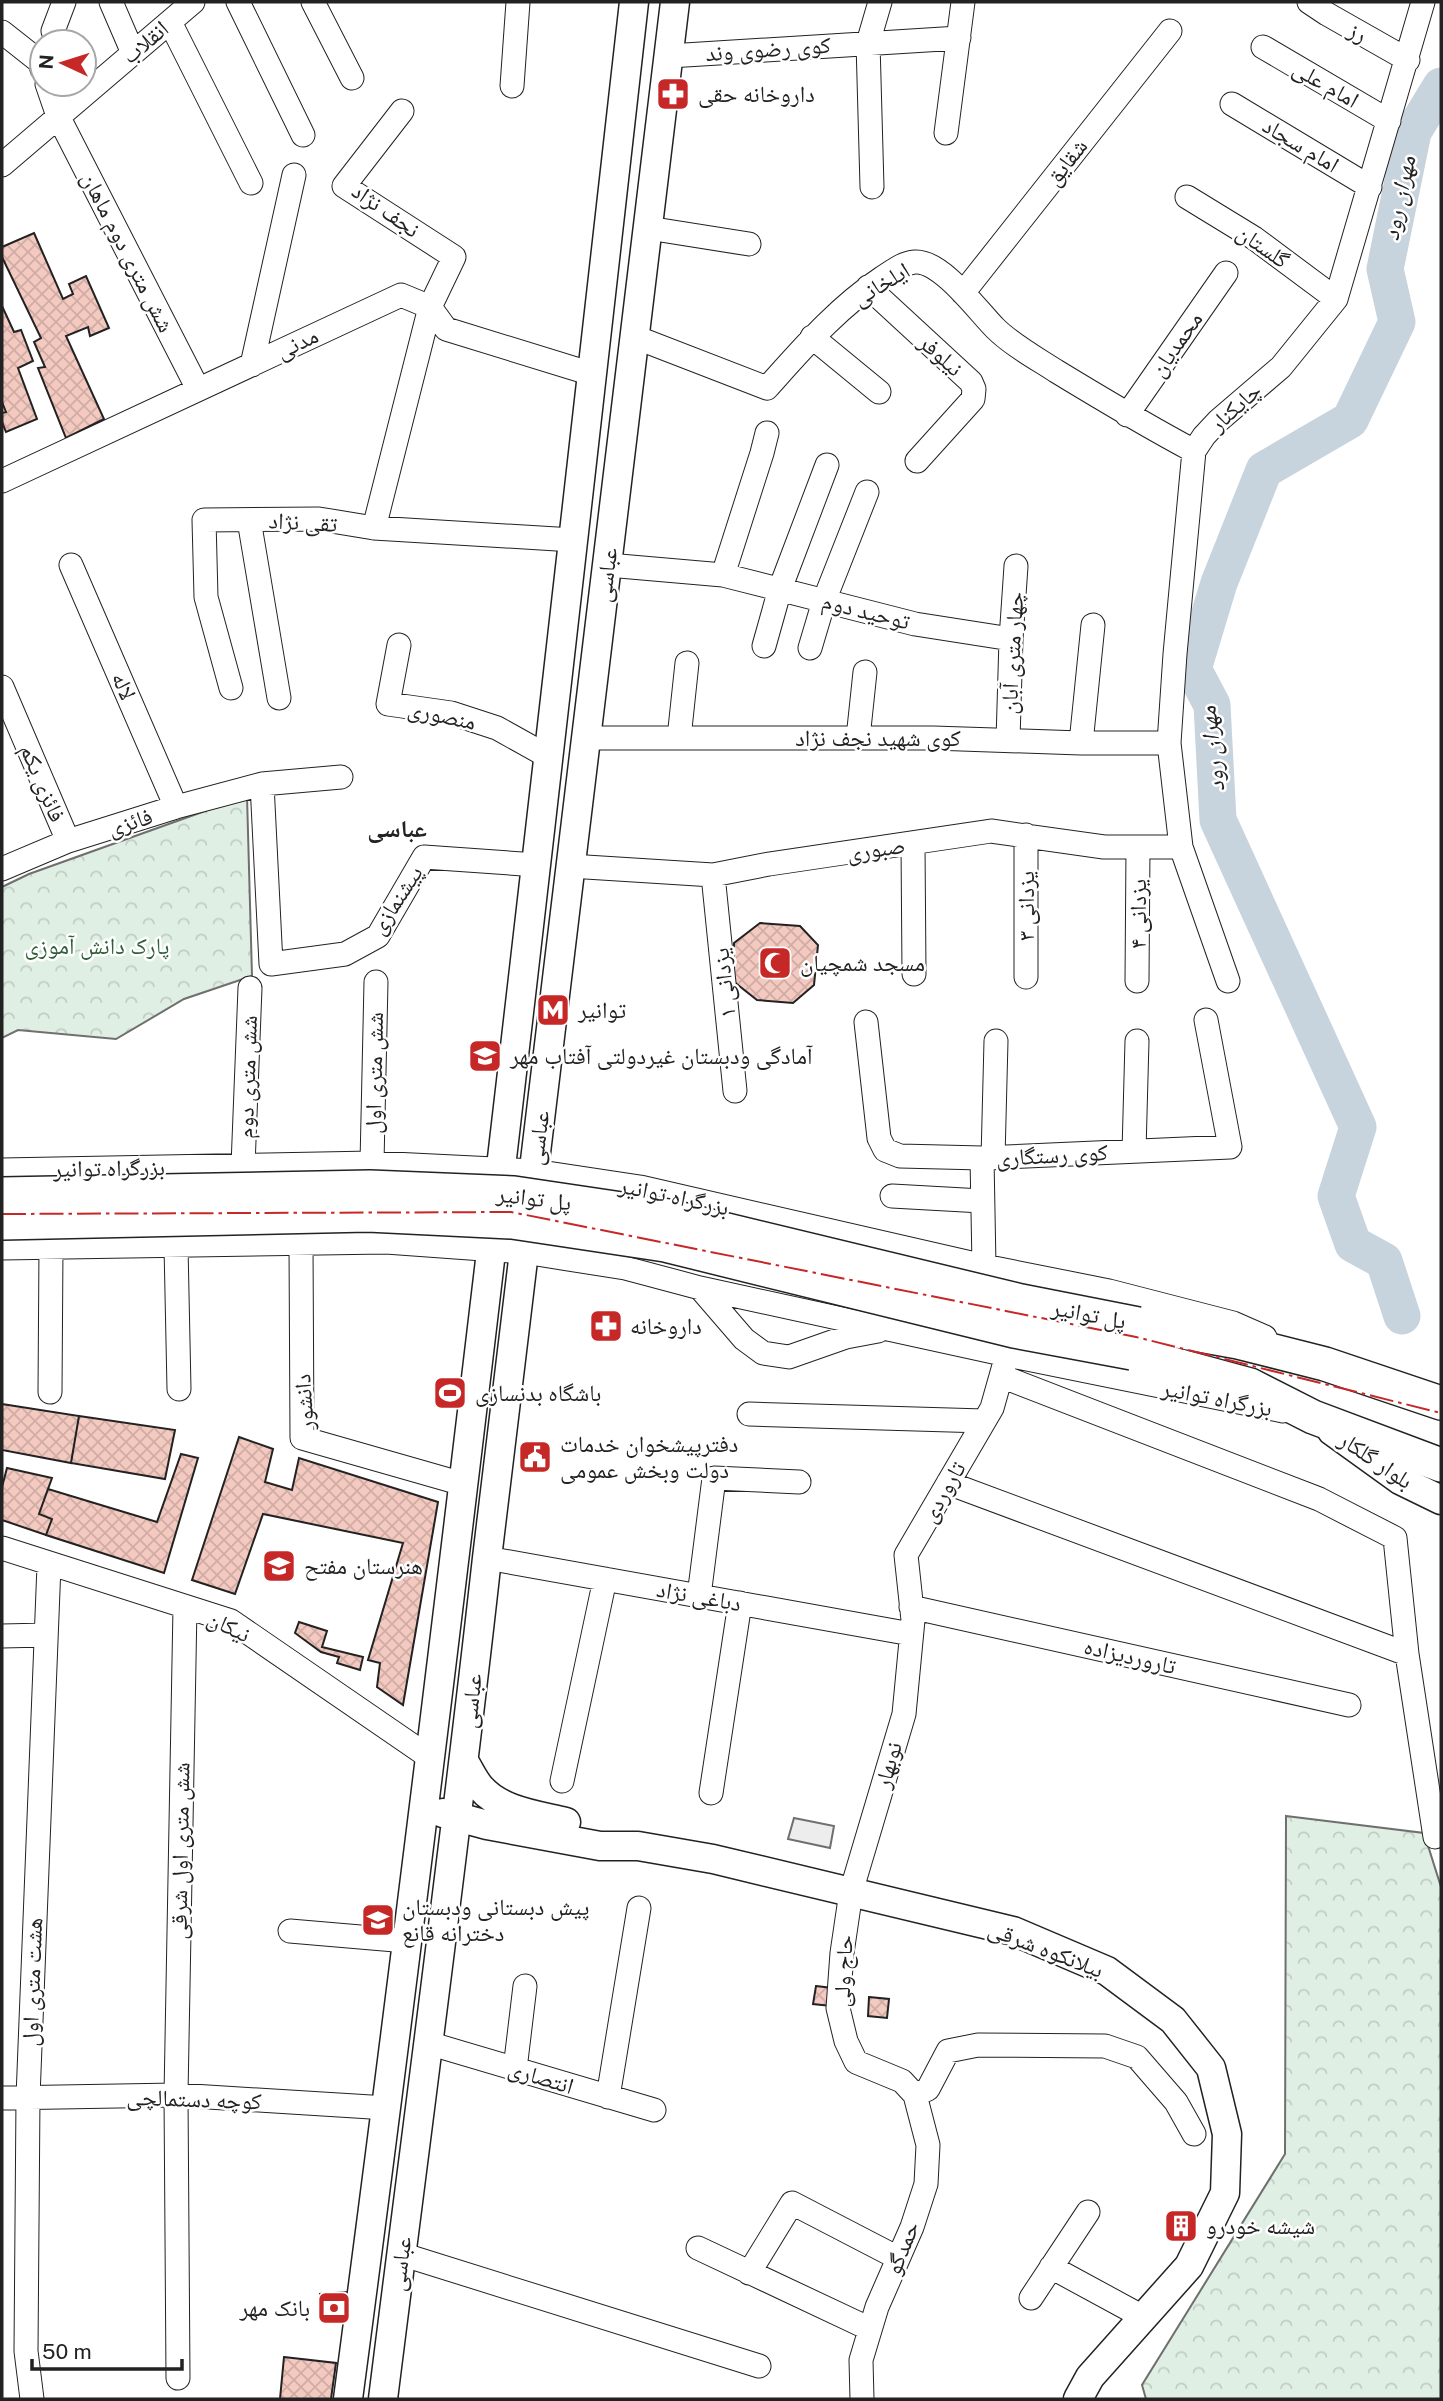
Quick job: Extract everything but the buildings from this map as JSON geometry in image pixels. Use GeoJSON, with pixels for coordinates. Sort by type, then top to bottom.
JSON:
{"type":"FeatureCollection","features":[{"type":"Feature","properties":{"kind":"highway","name":"پل توانیر"},"geometry":{"type":"LineString","coordinates":[[2,1194],[370,1187],[514,1193],[669,1216],[1021,1301],[1135,1338]]}},
{"type":"Feature","properties":{"kind":"highway","name":"پل توانیر"},"geometry":{"type":"LineString","coordinates":[[2,1223],[368,1215],[512,1222],[665,1245],[1014,1331],[1135,1338]]}},
{"type":"Feature","properties":{"kind":"highway","name":"بزرگراه توانیر"},"geometry":{"type":"LineString","coordinates":[[1135,1338],[1238,1342],[1325,1364],[1441,1404]]}},
{"type":"Feature","properties":{"kind":"highway","name":"بزرگراه توانیر"},"geometry":{"type":"LineString","coordinates":[[1135,1338],[1250,1385],[1313,1417],[1441,1465]]}},
{"type":"Feature","properties":{"kind":"main road","name":"عباسى"},"geometry":{"type":"LineString","coordinates":[[348,2399],[387,2108],[537,864],[634,2]]}},
{"type":"Feature","properties":{"kind":"main road","name":"عباسى"},"geometry":{"type":"LineString","coordinates":[[383,2399],[459,1817],[487,1558],[675,2]]}},
{"type":"Feature","properties":{"kind":"main road"},"geometry":{"type":"LineString","coordinates":[[574,529],[613,521]]}},
{"type":"Feature","properties":{"kind":"main road","name":"بلوار گلکار"},"geometry":{"type":"LineString","coordinates":[[1313,1417],[1400,1480],[1441,1500]]}},
{"type":"Feature","properties":{"kind":"main road","name":"بیلانکوه شرقی"},"geometry":{"type":"LineString","coordinates":[[465,1763],[480,1786],[500,1803],[599,1830],[638,1846]]}},
{"type":"Feature","properties":{"kind":"main road","name":"بیلانکوه شرقی"},"geometry":{"type":"LineString","coordinates":[[423,1808],[487,1825],[600,1846],[638,1846],[713,1860],[1013,1931],[1107,1971],[1173,2020],[1211,2068],[1227,2134],[1225,2193],[1189,2266],[1090,2377],[1078,2399]]}},
{"type":"Feature","properties":{"kind":"street"},"geometry":{"type":"LineString","coordinates":[[111,2],[133,53]]}},
{"type":"Feature","properties":{"kind":"street","name":"انقلاب"},"geometry":{"type":"LineString","coordinates":[[2,165],[193,2]]}},
{"type":"Feature","properties":{"kind":"street"},"geometry":{"type":"LineString","coordinates":[[238,2],[303,135]]}},
{"type":"Feature","properties":{"kind":"street"},"geometry":{"type":"LineString","coordinates":[[313,2],[352,78]]}},
{"type":"Feature","properties":{"kind":"street"},"geometry":{"type":"LineString","coordinates":[[512,86],[518,2]]}},
{"type":"Feature","properties":{"kind":"street"},"geometry":{"type":"LineString","coordinates":[[872,187],[868,43],[880,2]]}},
{"type":"Feature","properties":{"kind":"street"},"geometry":{"type":"LineString","coordinates":[[946,134],[963,2]]}},
{"type":"Feature","properties":{"kind":"street","name":"رز"},"geometry":{"type":"LineString","coordinates":[[1309,2],[1408,60]]}},
{"type":"Feature","properties":{"kind":"street"},"geometry":{"type":"LineString","coordinates":[[54,28],[61,3]]}},
{"type":"Feature","properties":{"kind":"street","name":"چایکنار"},"geometry":{"type":"LineString","coordinates":[[1228,981],[1181,848],[1169,743],[1194,451],[1218,421],[1281,367],[1336,299],[1408,60],[1417,5]]}},
{"type":"Feature","properties":{"kind":"street"},"geometry":{"type":"LineString","coordinates":[[170,22],[251,183]]}},
{"type":"Feature","properties":{"kind":"street","name":"شقایق"},"geometry":{"type":"LineString","coordinates":[[962,293],[1170,31]]}},
{"type":"Feature","properties":{"kind":"street"},"geometry":{"type":"LineString","coordinates":[[2,32],[28,53]]}},
{"type":"Feature","properties":{"kind":"street","name":"کوی رضوی وند"},"geometry":{"type":"LineString","coordinates":[[669,56],[959,38]]}},
{"type":"Feature","properties":{"kind":"street","name":"امام علی"},"geometry":{"type":"LineString","coordinates":[[1263,47],[1389,121]]}},
{"type":"Feature","properties":{"kind":"street","name":"شش متری دوم ماهان"},"geometry":{"type":"LineString","coordinates":[[52,98],[58,116],[198,389]]}},
{"type":"Feature","properties":{"kind":"street","name":"امام سجاد"},"geometry":{"type":"LineString","coordinates":[[1232,104],[1370,187]]}},
{"type":"Feature","properties":{"kind":"street","name":"نجف نژاد"},"geometry":{"type":"LineString","coordinates":[[402,111],[344,186],[454,257],[430,307]]}},
{"type":"Feature","properties":{"kind":"street"},"geometry":{"type":"LineString","coordinates":[[251,365],[295,175]]}},
{"type":"Feature","properties":{"kind":"street","name":"گلستان"},"geometry":{"type":"LineString","coordinates":[[1187,197],[1254,238],[1336,299]]}},
{"type":"Feature","properties":{"kind":"street"},"geometry":{"type":"LineString","coordinates":[[648,228],[749,244]]}},
{"type":"Feature","properties":{"kind":"street","name":"ایلخانی"},"geometry":{"type":"LineString","coordinates":[[635,337],[767,388],[840,309],[902,265],[918,261],[935,268],[997,331],[1127,415],[1194,451]]}},
{"type":"Feature","properties":{"kind":"street","name":"محمدیان"},"geometry":{"type":"LineString","coordinates":[[1127,415],[1226,273]]}},
{"type":"Feature","properties":{"kind":"street","name":"نیلوفر"},"geometry":{"type":"LineString","coordinates":[[868,288],[971,382],[974,389],[973,399],[917,461]]}},
{"type":"Feature","properties":{"kind":"street","name":"مدنی"},"geometry":{"type":"LineString","coordinates":[[2,481],[401,295],[430,307],[446,329],[592,374]]}},
{"type":"Feature","properties":{"kind":"street"},"geometry":{"type":"LineString","coordinates":[[374,527],[430,307]]}},
{"type":"Feature","properties":{"kind":"street"},"geometry":{"type":"LineString","coordinates":[[812,337],[879,391]]}},
{"type":"Feature","properties":{"kind":"street"},"geometry":{"type":"LineString","coordinates":[[723,575],[767,433]]}},
{"type":"Feature","properties":{"kind":"street"},"geometry":{"type":"LineString","coordinates":[[764,646],[780,589],[827,465]]}},
{"type":"Feature","properties":{"kind":"street"},"geometry":{"type":"LineString","coordinates":[[810,648],[824,601],[867,492]]}},
{"type":"Feature","properties":{"kind":"street","name":"تقی نژاد"},"geometry":{"type":"LineString","coordinates":[[231,688],[206,597],[204,520],[319,519],[374,527],[574,529]]}},
{"type":"Feature","properties":{"kind":"street"},"geometry":{"type":"LineString","coordinates":[[249,520],[279,698]]}},
{"type":"Feature","properties":{"kind":"street","name":"لاله"},"geometry":{"type":"LineString","coordinates":[[71,565],[176,807]]}},
{"type":"Feature","properties":{"kind":"street","name":"توحید دوم"},"geometry":{"type":"LineString","coordinates":[[608,565],[723,575],[915,624],[1011,639]]}},
{"type":"Feature","properties":{"kind":"street","name":"چهار متری آبان"},"geometry":{"type":"LineString","coordinates":[[1008,740],[1016,566]]}},
{"type":"Feature","properties":{"kind":"street"},"geometry":{"type":"LineString","coordinates":[[1081,743],[1093,625]]}},
{"type":"Feature","properties":{"kind":"street","name":"منصوری"},"geometry":{"type":"LineString","coordinates":[[399,645],[388,704],[450,713],[497,728],[549,757]]}},
{"type":"Feature","properties":{"kind":"street"},"geometry":{"type":"LineString","coordinates":[[679,738],[687,663]]}},
{"type":"Feature","properties":{"kind":"street"},"geometry":{"type":"LineString","coordinates":[[859,738],[865,672]]}},
{"type":"Feature","properties":{"kind":"street","name":"فائزی یکم"},"geometry":{"type":"LineString","coordinates":[[2,687],[68,841]]}},
{"type":"Feature","properties":{"kind":"street","name":"کوی شهید نجف نژاد"},"geometry":{"type":"LineString","coordinates":[[586,738],[859,738],[1169,743]]}},
{"type":"Feature","properties":{"kind":"street","name":"فائزی"},"geometry":{"type":"LineString","coordinates":[[2,869],[68,841],[176,807],[262,784],[341,777]]}},
{"type":"Feature","properties":{"kind":"street","name":"پیشنمازی"},"geometry":{"type":"LineString","coordinates":[[262,784],[271,964],[345,954],[378,936],[424,857],[537,864]]}},
{"type":"Feature","properties":{"kind":"street","name":"صبوری"},"geometry":{"type":"LineString","coordinates":[[570,866],[713,875],[769,864],[991,831],[1104,846],[1181,848]]}},
{"type":"Feature","properties":{"kind":"street","name":"یزدانی ۳"},"geometry":{"type":"LineString","coordinates":[[1026,835],[1026,977]]}},
{"type":"Feature","properties":{"kind":"street"},"geometry":{"type":"LineString","coordinates":[[913,844],[914,974]]}},
{"type":"Feature","properties":{"kind":"street","name":"یزدانی ۴"},"geometry":{"type":"LineString","coordinates":[[1138,847],[1138,981]]}},
{"type":"Feature","properties":{"kind":"street","name":"یزدانی ۱"},"geometry":{"type":"LineString","coordinates":[[713,875],[735,1091]]}},
{"type":"Feature","properties":{"kind":"street","name":"شش متری اول"},"geometry":{"type":"LineString","coordinates":[[376,982],[382,1163]]}},
{"type":"Feature","properties":{"kind":"street","name":"شش متری دوم"},"geometry":{"type":"LineString","coordinates":[[243,1166],[250,988]]}},
{"type":"Feature","properties":{"kind":"street","name":"کوی رستگاری"},"geometry":{"type":"LineString","coordinates":[[985,1266],[982,1201],[988,1158],[1230,1147],[1206,1020]]}},
{"type":"Feature","properties":{"kind":"street"},"geometry":{"type":"LineString","coordinates":[[866,1022],[879,1138],[885,1150],[900,1156],[988,1158],[996,1041]]}},
{"type":"Feature","properties":{"kind":"street"},"geometry":{"type":"LineString","coordinates":[[1134,1151],[1137,1041]]}},
{"type":"Feature","properties":{"kind":"street"},"geometry":{"type":"LineString","coordinates":[[382,1163],[403,1182],[406,1205],[400,1226],[386,1242]]}},
{"type":"Feature","properties":{"kind":"street","name":"بزرگراه توانیر"},"geometry":{"type":"LineString","coordinates":[[2,1170],[382,1163],[534,1171],[640,1187],[985,1266],[1109,1291],[1233,1323],[1325,1364]]}},
{"type":"Feature","properties":{"kind":"street"},"geometry":{"type":"LineString","coordinates":[[625,1268],[616,1249],[616,1223],[625,1201],[640,1187]]}},
{"type":"Feature","properties":{"kind":"street"},"geometry":{"type":"LineString","coordinates":[[892,1196],[982,1201]]}},
{"type":"Feature","properties":{"kind":"street","name":"بزرگراه توانیر"},"geometry":{"type":"LineString","coordinates":[[2,1248],[386,1242],[524,1252],[625,1268],[700,1288],[888,1329],[1004,1366],[1313,1417]]}},
{"type":"Feature","properties":{"kind":"street","name":"دانشور"},"geometry":{"type":"LineString","coordinates":[[301,1244],[302,1438],[463,1484]]}},
{"type":"Feature","properties":{"kind":"street"},"geometry":{"type":"LineString","coordinates":[[176,1246],[178,1389]]}},
{"type":"Feature","properties":{"kind":"street"},"geometry":{"type":"LineString","coordinates":[[50,1392],[51,1247]]}},
{"type":"Feature","properties":{"kind":"street"},"geometry":{"type":"LineString","coordinates":[[700,1288],[744,1339],[763,1353],[789,1357],[846,1337],[888,1329]]}},
{"type":"Feature","properties":{"kind":"street"},"geometry":{"type":"LineString","coordinates":[[1004,1366],[1319,1499],[1395,1538],[1407,1654],[1435,1838]]}},
{"type":"Feature","properties":{"kind":"street","name":"تاروردی"},"geometry":{"type":"LineString","coordinates":[[911,1634],[906,1555],[992,1408],[1004,1366]]}},
{"type":"Feature","properties":{"kind":"street"},"geometry":{"type":"LineString","coordinates":[[750,1414],[984,1421]]}},
{"type":"Feature","properties":{"kind":"street"},"geometry":{"type":"LineString","coordinates":[[699,1596],[714,1478],[799,1482]]}},
{"type":"Feature","properties":{"kind":"street"},"geometry":{"type":"LineString","coordinates":[[948,1483],[1407,1654]]}},
{"type":"Feature","properties":{"kind":"street","name":"نیکان"},"geometry":{"type":"LineString","coordinates":[[2,1548],[231,1621],[429,1757]]}},
{"type":"Feature","properties":{"kind":"street","name":"دباغی نژاد"},"geometry":{"type":"LineString","coordinates":[[487,1558],[911,1634]]}},
{"type":"Feature","properties":{"kind":"street","name":"هشت متری اول"},"geometry":{"type":"LineString","coordinates":[[32,2399],[26,2351],[28,2098],[49,1565]]}},
{"type":"Feature","properties":{"kind":"street"},"geometry":{"type":"LineString","coordinates":[[562,1781],[605,1579]]}},
{"type":"Feature","properties":{"kind":"street"},"geometry":{"type":"LineString","coordinates":[[711,1793],[740,1603]]}},
{"type":"Feature","properties":{"kind":"street","name":"شش متری اول شرقی"},"geometry":{"type":"LineString","coordinates":[[178,2378],[176,2095],[185,1607]]}},
{"type":"Feature","properties":{"kind":"street","name":"تاروردیزاده"},"geometry":{"type":"LineString","coordinates":[[911,1608],[1349,1705]]}},
{"type":"Feature","properties":{"kind":"street","name":"نوبهار"},"geometry":{"type":"LineString","coordinates":[[851,1892],[904,1714],[911,1634]]}},
{"type":"Feature","properties":{"kind":"street"},"geometry":{"type":"LineString","coordinates":[[2,1636],[46,1635]]}},
{"type":"Feature","properties":{"kind":"street","name":"حاج ولی"},"geometry":{"type":"LineString","coordinates":[[851,1892],[842,1952],[838,2008],[846,2041],[856,2062],[902,2081],[915,2095]]}},
{"type":"Feature","properties":{"kind":"street"},"geometry":{"type":"LineString","coordinates":[[608,2098],[639,1908]]}},
{"type":"Feature","properties":{"kind":"street"},"geometry":{"type":"LineString","coordinates":[[290,1931],[407,1941]]}},
{"type":"Feature","properties":{"kind":"street"},"geometry":{"type":"LineString","coordinates":[[515,2069],[526,1986]]}},
{"type":"Feature","properties":{"kind":"street","name":"انتصاری"},"geometry":{"type":"LineString","coordinates":[[428,2043],[654,2110]]}},
{"type":"Feature","properties":{"kind":"street"},"geometry":{"type":"LineString","coordinates":[[915,2095],[928,2089],[948,2051],[978,2045],[1105,2046],[1136,2057],[1176,2102],[1194,2134]]}},
{"type":"Feature","properties":{"kind":"street","name":"کوچه دستمالچی"},"geometry":{"type":"LineString","coordinates":[[2,2098],[176,2095],[387,2108]]}},
{"type":"Feature","properties":{"kind":"street","name":"حمدگو"},"geometry":{"type":"LineString","coordinates":[[862,2399],[861,2360],[870,2329],[912,2227],[926,2184],[928,2145],[915,2095]]}},
{"type":"Feature","properties":{"kind":"street"},"geometry":{"type":"LineString","coordinates":[[749,2273],[792,2203],[898,2258]]}},
{"type":"Feature","properties":{"kind":"street"},"geometry":{"type":"LineString","coordinates":[[1031,2298],[1088,2212]]}},
{"type":"Feature","properties":{"kind":"street"},"geometry":{"type":"LineString","coordinates":[[698,2248],[870,2329]]}},
{"type":"Feature","properties":{"kind":"street"},"geometry":{"type":"LineString","coordinates":[[401,2254],[759,2366]]}},
{"type":"Feature","properties":{"kind":"street"},"geometry":{"type":"LineString","coordinates":[[1051,2267],[1143,2318]]}},
{"type":"Feature","properties":{"kind":"green space","name":"پارک دانش آموزی"},"geometry":{"type":"Polygon","coordinates":[[[247,796],[252,976],[184,999],[116,1039],[18,1030],[2,1038],[2,887],[29,874],[247,796]]]}},
{"type":"Feature","properties":{"kind":"green space"},"geometry":{"type":"Polygon","coordinates":[[[1286,1816],[1424,1833],[1441,1887],[1441,2399],[1146,2399],[1142,2385],[1285,2154],[1286,1816]]]}},
{"type":"Feature","properties":{"kind":"shaded area"},"geometry":{"type":"Polygon","coordinates":[[[794,1818],[834,1826],[830,1848],[788,1839],[794,1818]]]}},
{"type":"Feature","properties":{"kind":"waterway","name":"مهران رود"},"geometry":{"type":"LineString","coordinates":[[1402,1316],[1384,1261],[1353,1244],[1336,1196],[1358,1127],[1218,820],[1212,705],[1193,669],[1219,583],[1264,470],[1350,420],[1397,322],[1385,269],[1413,132],[1441,86]]}},
{"type":"Feature","properties":{"kind":"power"},"geometry":{"type":"LineString","coordinates":[[2,1214],[511,1212],[1136,1337],[1441,1413]]}},
{"type":"Feature","properties":{"kind":"place","name":"داروخانه حقی"},"geometry":{"type":"Point","coordinates":[673,94]}},
{"type":"Feature","properties":{"kind":"place","name":"مسجد شمچیان"},"geometry":{"type":"Point","coordinates":[775,963]}},
{"type":"Feature","properties":{"kind":"place","name":"توانیر"},"geometry":{"type":"Point","coordinates":[553,1010]}},
{"type":"Feature","properties":{"kind":"place","name":"آمادگی ودبستان غیردولتی آفتاب مهر"},"geometry":{"type":"Point","coordinates":[485,1056]}},
{"type":"Feature","properties":{"kind":"place","name":"داروخانه"},"geometry":{"type":"Point","coordinates":[606,1326]}},
{"type":"Feature","properties":{"kind":"place","name":"باشگاه بدنسازی"},"geometry":{"type":"Point","coordinates":[450,1393]}},
{"type":"Feature","properties":{"kind":"place","name":"دفترپیشخوان خدمات دولت وبخش عمومی"},"geometry":{"type":"Point","coordinates":[535,1457]}},
{"type":"Feature","properties":{"kind":"place","name":"هنرستان مفتح"},"geometry":{"type":"Point","coordinates":[279,1566]}},
{"type":"Feature","properties":{"kind":"place","name":"پیش دبستانی ودبستان دخترانه قانع"},"geometry":{"type":"Point","coordinates":[378,1920]}},
{"type":"Feature","properties":{"kind":"place","name":"شیشه خودرو"},"geometry":{"type":"Point","coordinates":[1181,2226]}},
{"type":"Feature","properties":{"kind":"place","name":"بانک مهر"},"geometry":{"type":"Point","coordinates":[334,2308]}},
{"type":"Feature","properties":{"kind":"district","name":"عباسی"},"geometry":{"type":"Point","coordinates":[397,829]}}]}
